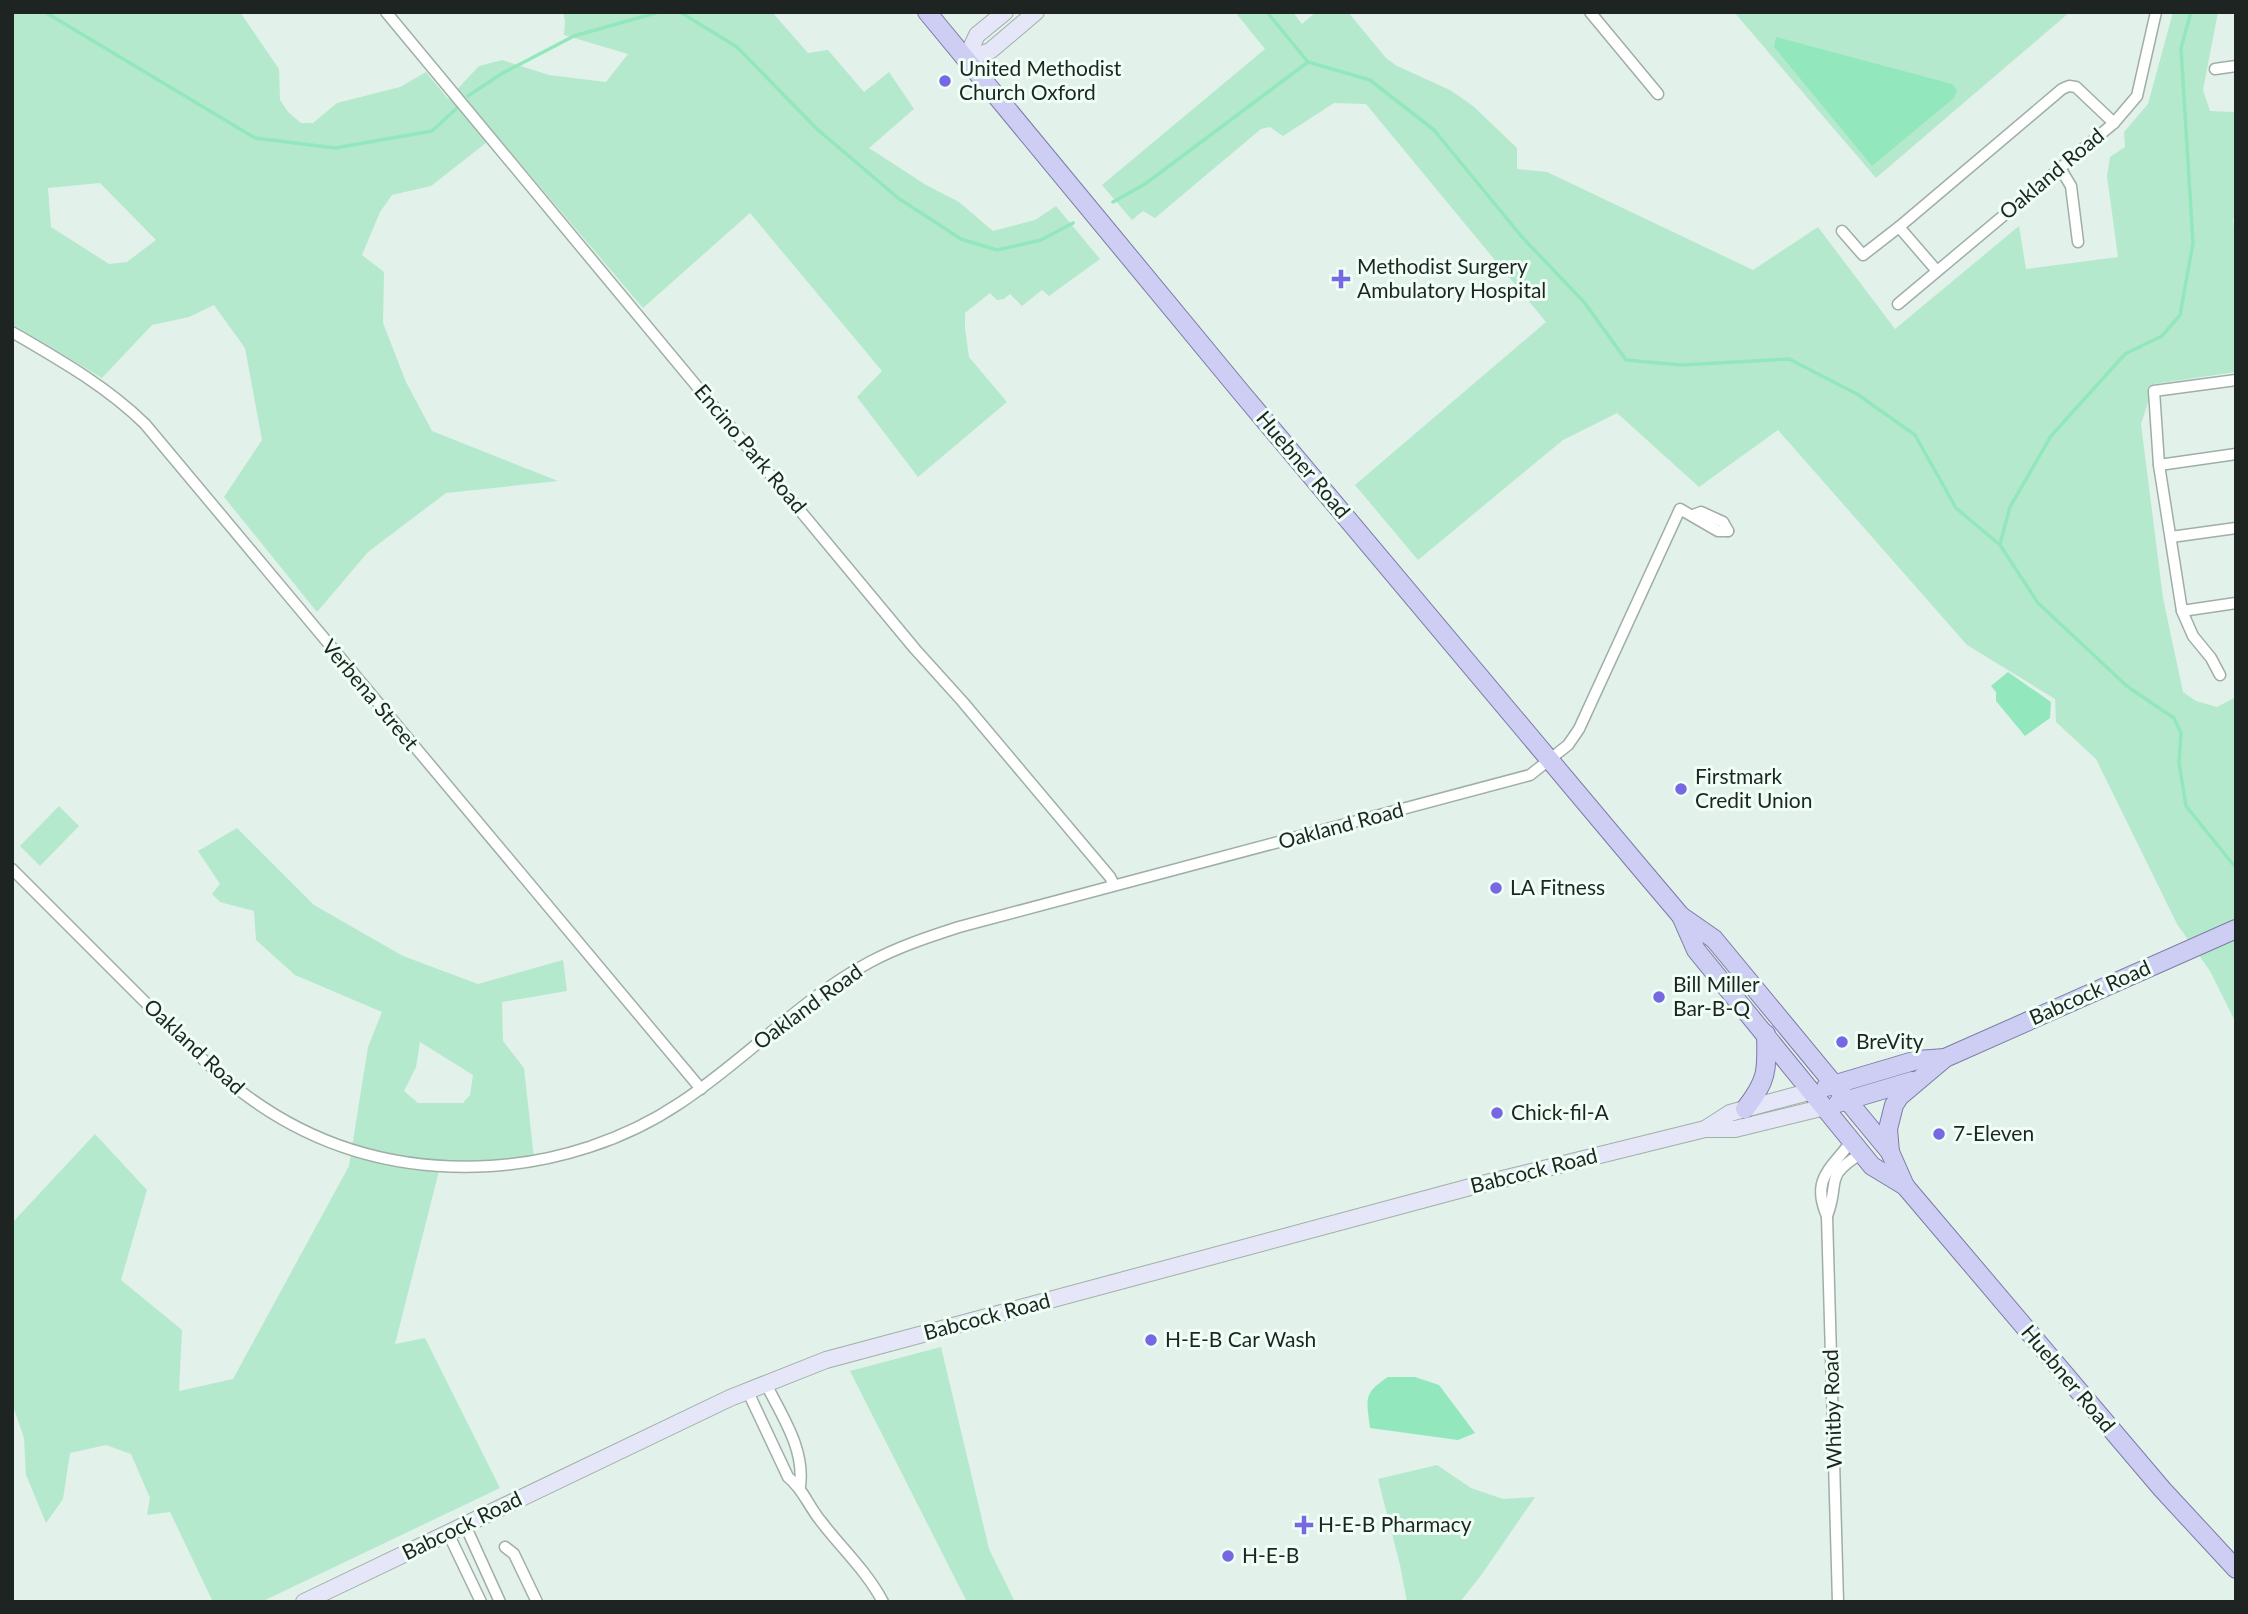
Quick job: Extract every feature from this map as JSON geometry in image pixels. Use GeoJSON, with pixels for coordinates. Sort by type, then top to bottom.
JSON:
{"type":"FeatureCollection","features":[{"type":"Feature","properties":{"kind":"main road","name":"Huebner Road"},"geometry":{"type":"LineString","coordinates":[[927,12],[1681,916],[1714,939],[1890,1153],[1905,1186],[2162,1489],[2236,1569]]}},
{"type":"Feature","properties":{"kind":"main road"},"geometry":{"type":"LineString","coordinates":[[966,59],[977,35],[1005,12]]}},
{"type":"Feature","properties":{"kind":"main road"},"geometry":{"type":"LineString","coordinates":[[966,59],[989,51],[1035,12]]}},
{"type":"Feature","properties":{"kind":"main road","name":"Huebner Road"},"geometry":{"type":"LineString","coordinates":[[1681,916],[1696,950],[1872,1166],[1905,1186]]}},
{"type":"Feature","properties":{"kind":"main road","name":"Babcock Road"},"geometry":{"type":"LineString","coordinates":[[307,1601],[332,1595],[448,1533],[612,1453],[826,1360],[1474,1186],[1704,1129],[1735,1129],[1825,1107],[1922,1078],[1945,1058],[2236,929]]}},
{"type":"Feature","properties":{"kind":"main road"},"geometry":{"type":"LineString","coordinates":[[1745,1109],[1759,1091],[1765,1077],[1766,1034]]}},
{"type":"Feature","properties":{"kind":"main road","name":"Babcock Road"},"geometry":{"type":"LineString","coordinates":[[1704,1129],[1730,1112],[1917,1060],[1945,1058]]}},
{"type":"Feature","properties":{"kind":"main road"},"geometry":{"type":"LineString","coordinates":[[1890,1153],[1888,1129],[1894,1105],[1899,1096],[1922,1078]]}},
{"type":"Feature","properties":{"kind":"street","name":"Encino Park Road"},"geometry":{"type":"LineString","coordinates":[[386,12],[1114,885]]}},
{"type":"Feature","properties":{"kind":"street"},"geometry":{"type":"LineString","coordinates":[[1590,12],[1658,94]]}},
{"type":"Feature","properties":{"kind":"street","name":"Oakland Road"},"geometry":{"type":"LineString","coordinates":[[1898,304],[2114,123],[2137,96],[2156,12]]}},
{"type":"Feature","properties":{"kind":"street"},"geometry":{"type":"LineString","coordinates":[[2215,69],[2236,66]]}},
{"type":"Feature","properties":{"kind":"street"},"geometry":{"type":"LineString","coordinates":[[1842,230],[1863,255],[2062,89],[2069,86],[2076,87],[2114,123]]}},
{"type":"Feature","properties":{"kind":"street"},"geometry":{"type":"LineString","coordinates":[[2060,168],[2071,186],[2078,242]]}},
{"type":"Feature","properties":{"kind":"street"},"geometry":{"type":"LineString","coordinates":[[1899,227],[1937,271]]}},
{"type":"Feature","properties":{"kind":"street","name":"Verbena Street"},"geometry":{"type":"LineString","coordinates":[[12,332],[95,382],[123,403],[145,425],[701,1088]]}},
{"type":"Feature","properties":{"kind":"street"},"geometry":{"type":"LineString","coordinates":[[2220,675],[2211,658],[2193,636],[2182,611],[2160,465],[2154,391],[2236,380]]}},
{"type":"Feature","properties":{"kind":"street"},"geometry":{"type":"LineString","coordinates":[[2160,465],[2236,454]]}},
{"type":"Feature","properties":{"kind":"street","name":"Oakland Road"},"geometry":{"type":"LineString","coordinates":[[12,869],[199,1056],[238,1089],[281,1118],[325,1140],[400,1163],[436,1166],[511,1164],[546,1159],[607,1140],[678,1104],[812,1000],[869,962],[901,947],[959,927],[1523,778],[1550,761],[1568,745],[1579,729],[1680,509],[1693,515]]}},
{"type":"Feature","properties":{"kind":"street"},"geometry":{"type":"LineString","coordinates":[[2171,537],[2236,528]]}},
{"type":"Feature","properties":{"kind":"street"},"geometry":{"type":"LineString","coordinates":[[2182,611],[2236,603]]}},
{"type":"Feature","properties":{"kind":"street","name":"Whitby Road"},"geometry":{"type":"LineString","coordinates":[[1827,1216],[1822,1203],[1824,1175],[1857,1147]]}},
{"type":"Feature","properties":{"kind":"street","name":"Whitby Road"},"geometry":{"type":"LineString","coordinates":[[1838,1602],[1827,1216],[1836,1173],[1846,1164],[1857,1147]]}},
{"type":"Feature","properties":{"kind":"street"},"geometry":{"type":"LineString","coordinates":[[766,1384],[796,1447],[802,1470],[800,1486]]}},
{"type":"Feature","properties":{"kind":"street"},"geometry":{"type":"LineString","coordinates":[[748,1392],[788,1477],[800,1486],[818,1518],[860,1566],[883,1602]]}},
{"type":"Feature","properties":{"kind":"street"},"geometry":{"type":"LineString","coordinates":[[465,1525],[500,1602]]}},
{"type":"Feature","properties":{"kind":"street"},"geometry":{"type":"LineString","coordinates":[[448,1533],[481,1602]]}},
{"type":"Feature","properties":{"kind":"street"},"geometry":{"type":"LineString","coordinates":[[505,1547],[514,1554],[537,1602]]}},
{"type":"Feature","properties":{"kind":"shaded area"},"geometry":{"type":"Polygon","coordinates":[[[12,12],[240,12],[279,69],[280,100],[288,112],[301,123],[313,123],[337,103],[400,87],[426,72],[448,99],[479,66],[502,60],[549,75],[606,82],[628,54],[564,35],[563,12],[772,12],[808,53],[828,50],[864,92],[889,72],[914,109],[869,148],[926,185],[959,202],[993,231],[1035,220],[1056,206],[1100,259],[1049,296],[1042,290],[1022,306],[1010,294],[997,300],[990,293],[965,313],[969,357],[1007,402],[918,477],[857,397],[882,371],[750,213],[643,308],[496,135],[431,186],[392,195],[380,212],[362,255],[384,272],[383,323],[406,382],[432,431],[558,481],[446,493],[368,552],[317,612],[224,497],[262,440],[245,348],[214,305],[189,317],[152,325],[102,378],[12,324],[12,12]],[[100,183],[48,188],[51,227],[109,264],[127,262],[156,240],[100,183]]]}},
{"type":"Feature","properties":{"kind":"shaded area"},"geometry":{"type":"Polygon","coordinates":[[[1235,12],[1293,12],[1302,24],[1316,12],[1348,12],[1386,58],[1397,66],[1450,90],[1473,106],[1517,148],[1517,169],[1547,172],[1753,270],[1818,227],[1895,329],[2019,226],[2026,269],[2118,257],[2107,176],[2110,157],[2125,147],[2124,132],[2148,104],[2173,12],[2218,12],[2203,90],[2210,111],[2234,112],[2236,124],[2236,214],[2233,219],[2236,246],[2236,372],[2154,384],[2141,424],[2163,598],[2183,692],[2196,701],[2217,707],[2236,697],[2236,1023],[2210,971],[2177,924],[2096,759],[2056,722],[2055,699],[1967,645],[1778,430],[1699,487],[1617,413],[1563,440],[1418,560],[1355,485],[1546,322],[1366,104],[1334,103],[1283,136],[1270,127],[1261,129],[1155,218],[1143,211],[1132,220],[1102,185],[1265,49],[1235,12]]]}},
{"type":"Feature","properties":{"kind":"shaded area"},"geometry":{"type":"Polygon","coordinates":[[[1734,12],[2070,12],[1876,178],[1734,12]]]}},
{"type":"Feature","properties":{"kind":"shaded area"},"geometry":{"type":"Polygon","coordinates":[[[1776,37],[1952,84],[1957,90],[1954,98],[1872,166],[1774,47],[1776,37]]]}},
{"type":"Feature","properties":{"kind":"shaded area"},"geometry":{"type":"Polygon","coordinates":[[[2008,672],[2051,702],[2050,718],[2025,736],[1996,701],[1996,692],[1991,686],[2008,672]]]}},
{"type":"Feature","properties":{"kind":"shaded area"},"geometry":{"type":"Polygon","coordinates":[[[59,806],[79,826],[40,866],[20,846],[59,806]]]}},
{"type":"Feature","properties":{"kind":"shaded area"},"geometry":{"type":"Polygon","coordinates":[[[237,828],[314,905],[403,956],[478,984],[563,960],[567,991],[502,1002],[503,1041],[524,1068],[534,1158],[441,1163],[395,1344],[425,1338],[500,1488],[261,1602],[213,1602],[170,1512],[147,1515],[150,1498],[131,1454],[106,1445],[70,1453],[63,1499],[46,1523],[26,1475],[24,1438],[12,1403],[12,1223],[95,1134],[147,1190],[121,1280],[182,1330],[179,1391],[233,1379],[349,1166],[368,1047],[382,1012],[295,975],[256,940],[254,911],[220,902],[212,894],[220,884],[198,851],[237,828]],[[420,1042],[416,1067],[404,1091],[418,1103],[463,1103],[470,1095],[473,1075],[420,1042]]]}},
{"type":"Feature","properties":{"kind":"shaded area"},"geometry":{"type":"Polygon","coordinates":[[[941,1347],[989,1549],[1015,1602],[967,1602],[850,1371],[941,1347]]]}},
{"type":"Feature","properties":{"kind":"shaded area"},"geometry":{"type":"Polygon","coordinates":[[[1388,1377],[1415,1377],[1439,1385],[1475,1433],[1458,1440],[1370,1428],[1368,1398],[1374,1388],[1388,1377]]]}},
{"type":"Feature","properties":{"kind":"shaded area"},"geometry":{"type":"Polygon","coordinates":[[[1437,1465],[1471,1488],[1503,1499],[1535,1497],[1460,1602],[1407,1602],[1378,1479],[1437,1465]]]}},
{"type":"Feature","properties":{"kind":"waterway"},"geometry":{"type":"LineString","coordinates":[[45,12],[255,138],[335,148],[432,131],[458,107]]}},
{"type":"Feature","properties":{"kind":"waterway"},"geometry":{"type":"LineString","coordinates":[[468,96],[501,74],[574,36],[659,12]]}},
{"type":"Feature","properties":{"kind":"waterway"},"geometry":{"type":"LineString","coordinates":[[680,12],[737,47],[817,129],[898,198],[961,239],[997,250],[1041,240],[1073,223]]}},
{"type":"Feature","properties":{"kind":"waterway"},"geometry":{"type":"LineString","coordinates":[[1267,12],[1308,62]]}},
{"type":"Feature","properties":{"kind":"waterway"},"geometry":{"type":"LineString","coordinates":[[2000,544],[2010,507],[2051,436],[2125,354],[2162,336],[2180,315],[2193,243],[2181,48],[2191,12]]}},
{"type":"Feature","properties":{"kind":"waterway"},"geometry":{"type":"LineString","coordinates":[[1113,202],[1145,184],[1308,62],[1370,80],[1434,130],[1522,237],[1584,302],[1626,360],[1681,365],[1789,359],[1857,394],[1915,435],[1956,508],[2000,545],[2038,603],[2128,687],[2174,718],[2181,733],[2179,763],[2186,806],[2236,868]]}},
{"type":"Feature","properties":{"kind":"place","name":"United Methodist Church Oxford"},"geometry":{"type":"Point","coordinates":[945,81]}},
{"type":"Feature","properties":{"kind":"place","name":"Methodist Surgery Ambulatory Hospital"},"geometry":{"type":"Point","coordinates":[1341,279]}},
{"type":"Feature","properties":{"kind":"place","name":"Firstmark Credit Union"},"geometry":{"type":"Point","coordinates":[1681,789]}},
{"type":"Feature","properties":{"kind":"place","name":"LA Fitness"},"geometry":{"type":"Point","coordinates":[1496,888]}},
{"type":"Feature","properties":{"kind":"place","name":"Bill Miller Bar-B-Q"},"geometry":{"type":"Point","coordinates":[1659,997]}},
{"type":"Feature","properties":{"kind":"place","name":"BreVity"},"geometry":{"type":"Point","coordinates":[1842,1042]}},
{"type":"Feature","properties":{"kind":"place","name":"Chick-fil-A"},"geometry":{"type":"Point","coordinates":[1497,1113]}},
{"type":"Feature","properties":{"kind":"place","name":"7-Eleven"},"geometry":{"type":"Point","coordinates":[1939,1134]}},
{"type":"Feature","properties":{"kind":"place","name":"H-E-B Car Wash"},"geometry":{"type":"Point","coordinates":[1151,1340]}},
{"type":"Feature","properties":{"kind":"place","name":"H-E-B Pharmacy"},"geometry":{"type":"Point","coordinates":[1304,1525]}},
{"type":"Feature","properties":{"kind":"place","name":"H-E-B"},"geometry":{"type":"Point","coordinates":[1228,1556]}}]}
